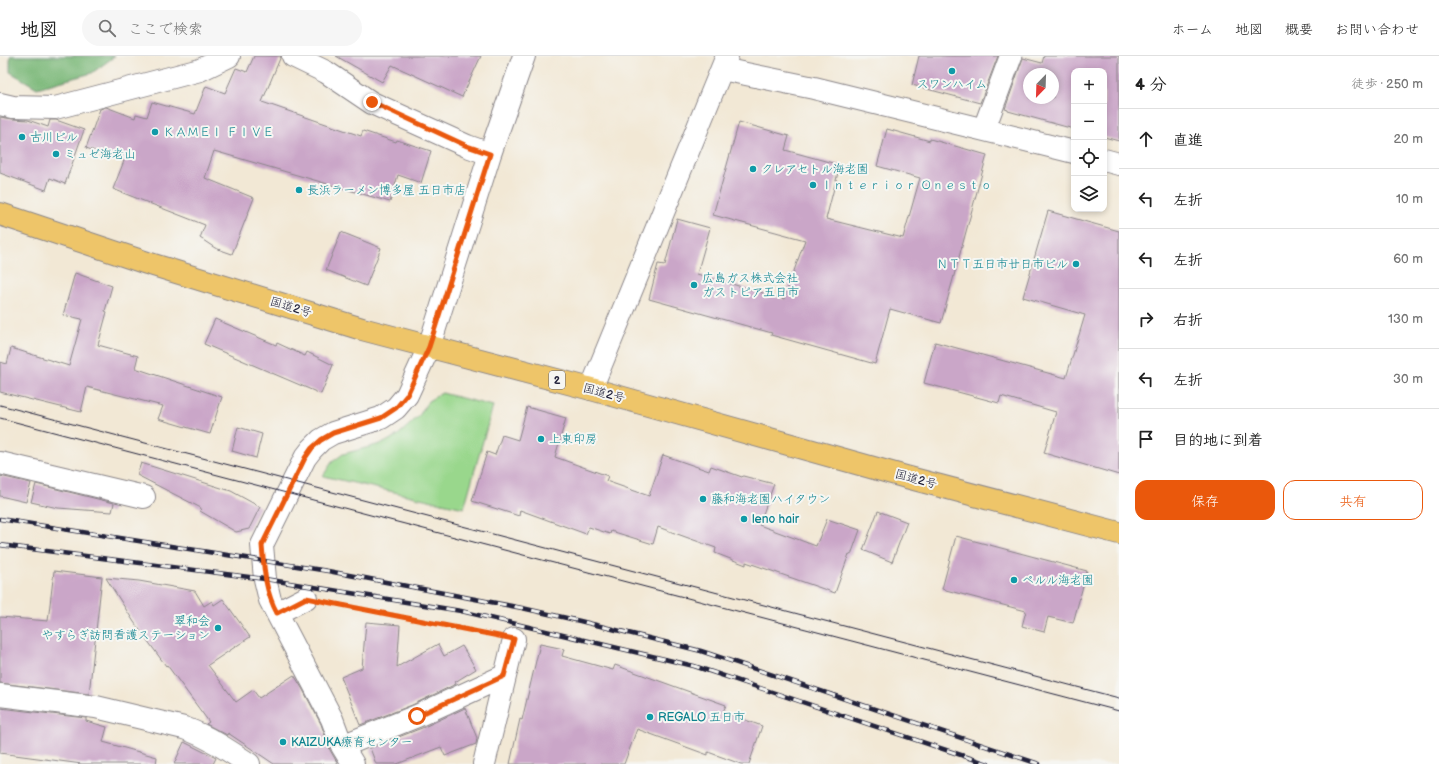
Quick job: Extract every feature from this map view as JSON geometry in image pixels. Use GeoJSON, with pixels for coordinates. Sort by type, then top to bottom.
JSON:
{"type":"FeatureCollection","features":[{"type":"Feature","properties":{"kind":"highway","name":"国道2号"},"geometry":{"type":"LineString","coordinates":[[0,214],[170,270],[362,329],[591,389],[906,477],[1119,533]]}},
{"type":"Feature","properties":{"kind":"street"},"geometry":{"type":"LineString","coordinates":[[0,104],[13,107],[55,108],[200,70],[229,56]]}},
{"type":"Feature","properties":{"kind":"street"},"geometry":{"type":"LineString","coordinates":[[293,56],[326,72],[372,102],[467,146],[490,154]]}},
{"type":"Feature","properties":{"kind":"street"},"geometry":{"type":"LineString","coordinates":[[504,676],[417,716],[348,755],[332,719],[270,600],[265,579],[262,545],[305,458],[312,448],[321,440],[333,433],[381,418],[396,408],[407,395],[429,347],[490,154],[524,56]]}},
{"type":"Feature","properties":{"kind":"street"},"geometry":{"type":"LineString","coordinates":[[984,129],[1010,56]]}},
{"type":"Feature","properties":{"kind":"street"},"geometry":{"type":"LineString","coordinates":[[591,389],[725,63],[814,88],[1071,151]]}},
{"type":"Feature","properties":{"kind":"street"},"geometry":{"type":"LineString","coordinates":[[1107,161],[1119,164]]}},
{"type":"Feature","properties":{"kind":"street"},"geometry":{"type":"LineString","coordinates":[[0,463],[144,497]]}},
{"type":"Feature","properties":{"kind":"street"},"geometry":{"type":"LineString","coordinates":[[277,613],[306,598]]}},
{"type":"Feature","properties":{"kind":"street"},"geometry":{"type":"LineString","coordinates":[[484,764],[514,639]]}},
{"type":"Feature","properties":{"kind":"street"},"geometry":{"type":"LineString","coordinates":[[0,695],[92,706],[184,728],[209,739],[249,764]]}},
{"type":"Feature","properties":{"kind":"path"},"geometry":{"type":"LineString","coordinates":[[306,598],[514,639]]}},
{"type":"Feature","properties":{"kind":"green space"},"geometry":{"type":"Polygon","coordinates":[[[10,56],[115,56],[92,73],[37,88],[10,72],[10,56]]]}},
{"type":"Feature","properties":{"kind":"green space"},"geometry":{"type":"Polygon","coordinates":[[[442,393],[493,406],[464,508],[323,476],[332,462],[343,454],[384,443],[398,435],[419,416],[428,401],[442,393]]]}},
{"type":"Feature","properties":{"kind":"building"},"geometry":{"type":"Polygon","coordinates":[[[254,56],[281,56],[262,102],[361,136],[363,131],[396,142],[397,140],[431,151],[421,183],[398,175],[390,202],[214,151],[205,178],[254,198],[232,254],[215,248],[200,238],[205,225],[113,189],[124,161],[86,148],[100,109],[106,107],[135,118],[136,114],[147,117],[152,102],[195,114],[206,86],[225,93],[236,68],[247,72],[254,56]]]}},
{"type":"Feature","properties":{"kind":"building"},"geometry":{"type":"Polygon","coordinates":[[[336,56],[481,56],[462,97],[392,65],[382,82],[336,56]]]}},
{"type":"Feature","properties":{"kind":"building","name":"スワンハイム"},"geometry":{"type":"Polygon","coordinates":[[[919,56],[998,56],[980,103],[912,85],[919,56]]]}},
{"type":"Feature","properties":{"kind":"building"},"geometry":{"type":"Polygon","coordinates":[[[1044,56],[1119,56],[1119,141],[1107,138],[1107,68],[1071,68],[1071,128],[1005,109],[1023,58],[1042,63],[1044,56]]]}},
{"type":"Feature","properties":{"kind":"building"},"geometry":{"type":"Polygon","coordinates":[[[0,117],[28,120],[48,127],[50,120],[56,120],[84,130],[65,184],[50,178],[46,190],[0,173],[0,117]]]}},
{"type":"Feature","properties":{"kind":"building"},"geometry":{"type":"Polygon","coordinates":[[[739,122],[789,136],[785,150],[840,165],[826,219],[903,238],[920,178],[877,166],[887,129],[987,155],[941,323],[890,309],[875,364],[771,335],[772,333],[649,299],[658,264],[665,265],[677,219],[710,228],[697,274],[784,299],[805,240],[713,215],[739,122]]]}},
{"type":"Feature","properties":{"kind":"building"},"geometry":{"type":"Polygon","coordinates":[[[1048,211],[1119,231],[1119,475],[1044,453],[1056,412],[1001,396],[999,403],[924,383],[935,342],[1066,378],[1085,315],[1023,297],[1048,211]]]}},
{"type":"Feature","properties":{"kind":"building"},"geometry":{"type":"Polygon","coordinates":[[[341,232],[381,248],[366,286],[326,270],[341,232]]]}},
{"type":"Feature","properties":{"kind":"building"},"geometry":{"type":"Polygon","coordinates":[[[75,273],[112,286],[98,345],[138,356],[135,368],[222,397],[210,434],[158,419],[163,406],[87,387],[81,412],[0,392],[0,362],[7,364],[11,348],[69,366],[82,319],[63,315],[75,273]]]}},
{"type":"Feature","properties":{"kind":"building"},"geometry":{"type":"Polygon","coordinates":[[[215,319],[276,345],[277,343],[305,356],[307,352],[333,365],[321,394],[204,344],[215,319]]]}},
{"type":"Feature","properties":{"kind":"building"},"geometry":{"type":"Polygon","coordinates":[[[527,407],[566,418],[555,457],[608,476],[606,481],[649,496],[663,455],[709,471],[711,466],[742,477],[774,484],[759,525],[816,546],[827,519],[860,530],[851,555],[849,554],[835,593],[746,562],[746,565],[715,553],[716,548],[658,527],[653,544],[611,531],[610,534],[589,527],[586,534],[520,510],[519,516],[472,501],[487,452],[495,455],[502,435],[518,440],[527,407]]]}},
{"type":"Feature","properties":{"kind":"building"},"geometry":{"type":"Polygon","coordinates":[[[238,427],[262,434],[256,458],[232,451],[238,427]]]}},
{"type":"Feature","properties":{"kind":"building"},"geometry":{"type":"Polygon","coordinates":[[[141,463],[231,491],[260,507],[249,529],[236,532],[200,511],[201,508],[137,475],[141,463]]]}},
{"type":"Feature","properties":{"kind":"building"},"geometry":{"type":"Polygon","coordinates":[[[0,476],[31,483],[26,502],[0,496],[0,476]]]}},
{"type":"Feature","properties":{"kind":"building"},"geometry":{"type":"Polygon","coordinates":[[[36,484],[114,503],[112,512],[58,508],[31,502],[36,484]]]}},
{"type":"Feature","properties":{"kind":"building"},"geometry":{"type":"Polygon","coordinates":[[[878,511],[907,522],[892,562],[863,550],[878,511]]]}},
{"type":"Feature","properties":{"kind":"building","name":"ペルル海老園"},"geometry":{"type":"Polygon","coordinates":[[[956,536],[1087,571],[1073,623],[1048,617],[1044,632],[1022,626],[1026,611],[942,589],[956,536]]]}},
{"type":"Feature","properties":{"kind":"building"},"geometry":{"type":"Polygon","coordinates":[[[54,571],[102,577],[89,694],[0,683],[0,617],[48,621],[54,571]]]}},
{"type":"Feature","properties":{"kind":"building"},"geometry":{"type":"Polygon","coordinates":[[[106,578],[139,581],[195,591],[204,606],[212,601],[214,605],[223,599],[250,637],[208,665],[236,702],[253,690],[259,698],[294,675],[321,724],[330,750],[338,764],[274,764],[228,733],[227,735],[206,724],[209,722],[134,622],[106,578]]]}},
{"type":"Feature","properties":{"kind":"building"},"geometry":{"type":"Polygon","coordinates":[[[366,622],[400,625],[397,667],[438,644],[444,656],[462,646],[476,669],[455,682],[456,684],[412,705],[360,725],[341,677],[362,668],[366,622]]]}},
{"type":"Feature","properties":{"kind":"building"},"geometry":{"type":"Polygon","coordinates":[[[540,644],[564,649],[562,656],[613,670],[615,665],[726,705],[723,712],[762,726],[749,764],[741,764],[708,752],[708,755],[637,729],[624,764],[510,764],[520,719],[522,720],[540,644]]]}},
{"type":"Feature","properties":{"kind":"building"},"geometry":{"type":"Polygon","coordinates":[[[0,708],[86,718],[86,721],[107,727],[103,742],[157,757],[156,764],[82,764],[0,753],[0,708]]]}},
{"type":"Feature","properties":{"kind":"building"},"geometry":{"type":"Polygon","coordinates":[[[465,708],[477,738],[476,744],[445,756],[441,747],[397,764],[376,764],[370,748],[422,728],[465,708]]]}},
{"type":"Feature","properties":{"kind":"building"},"geometry":{"type":"Polygon","coordinates":[[[184,742],[216,758],[213,764],[174,764],[184,742]]]}},
{"type":"Feature","properties":{"kind":"tram line"},"geometry":{"type":"LineString","coordinates":[[0,405],[1119,698]]}},
{"type":"Feature","properties":{"kind":"tram line"},"geometry":{"type":"LineString","coordinates":[[0,418],[1119,711]]}},
{"type":"Feature","properties":{"kind":"railway"},"geometry":{"type":"LineString","coordinates":[[0,519],[328,571],[522,608],[580,621],[701,651],[1039,764]]}},
{"type":"Feature","properties":{"kind":"railway"},"geometry":{"type":"LineString","coordinates":[[0,545],[265,579],[461,611],[694,666],[988,764]]}},
{"type":"Feature","properties":{"kind":"place","name":"スワンハイム"},"geometry":{"type":"Point","coordinates":[952,71]}},
{"type":"Feature","properties":{"kind":"place","name":"ＫＡＭＥＩ ＦＩＶＥ"},"geometry":{"type":"Point","coordinates":[155,132]}},
{"type":"Feature","properties":{"kind":"place","name":"古川ビル"},"geometry":{"type":"Point","coordinates":[22,137]}},
{"type":"Feature","properties":{"kind":"place","name":"ミュゼ海老山"},"geometry":{"type":"Point","coordinates":[56,154]}},
{"type":"Feature","properties":{"kind":"place","name":"クレアセトル海老園"},"geometry":{"type":"Point","coordinates":[753,169]}},
{"type":"Feature","properties":{"kind":"place","name":"Ｉｎｔｅｒｉｏｒ Ｏｎｅｓｔｏ"},"geometry":{"type":"Point","coordinates":[813,185]}},
{"type":"Feature","properties":{"kind":"place","name":"長浜ラーメン博多屋 五日市店"},"geometry":{"type":"Point","coordinates":[299,190]}},
{"type":"Feature","properties":{"kind":"place","name":"ＮＴＴ五日市廿日市ビル"},"geometry":{"type":"Point","coordinates":[1076,264]}},
{"type":"Feature","properties":{"kind":"place","name":"広島ガス株式会社 ガストピア五日市"},"geometry":{"type":"Point","coordinates":[694,285]}},
{"type":"Feature","properties":{"kind":"place","name":"上東印房"},"geometry":{"type":"Point","coordinates":[541,439]}},
{"type":"Feature","properties":{"kind":"place","name":"藤和海老園ハイタウン"},"geometry":{"type":"Point","coordinates":[703,499]}},
{"type":"Feature","properties":{"kind":"place","name":"leno hair"},"geometry":{"type":"Point","coordinates":[744,519]}},
{"type":"Feature","properties":{"kind":"place","name":"ペルル海老園"},"geometry":{"type":"Point","coordinates":[1014,580]}},
{"type":"Feature","properties":{"kind":"place","name":"翠和会 やすらぎ訪問看護ステーション"},"geometry":{"type":"Point","coordinates":[218,628]}},
{"type":"Feature","properties":{"kind":"place","name":"REGALO 五日市"},"geometry":{"type":"Point","coordinates":[650,717]}},
{"type":"Feature","properties":{"kind":"place","name":"KAIZUKA療育センター"},"geometry":{"type":"Point","coordinates":[283,742]}},
{"type":"Feature","properties":{"kind":"route"},"geometry":{"type":"LineString","coordinates":[[372,102],[467,146],[490,154],[429,347],[407,395],[396,408],[381,418],[366,424],[333,433],[321,440],[312,448],[305,458],[262,545],[265,579],[270,600],[277,613],[306,598],[514,639],[504,676],[417,716]]}}]}
